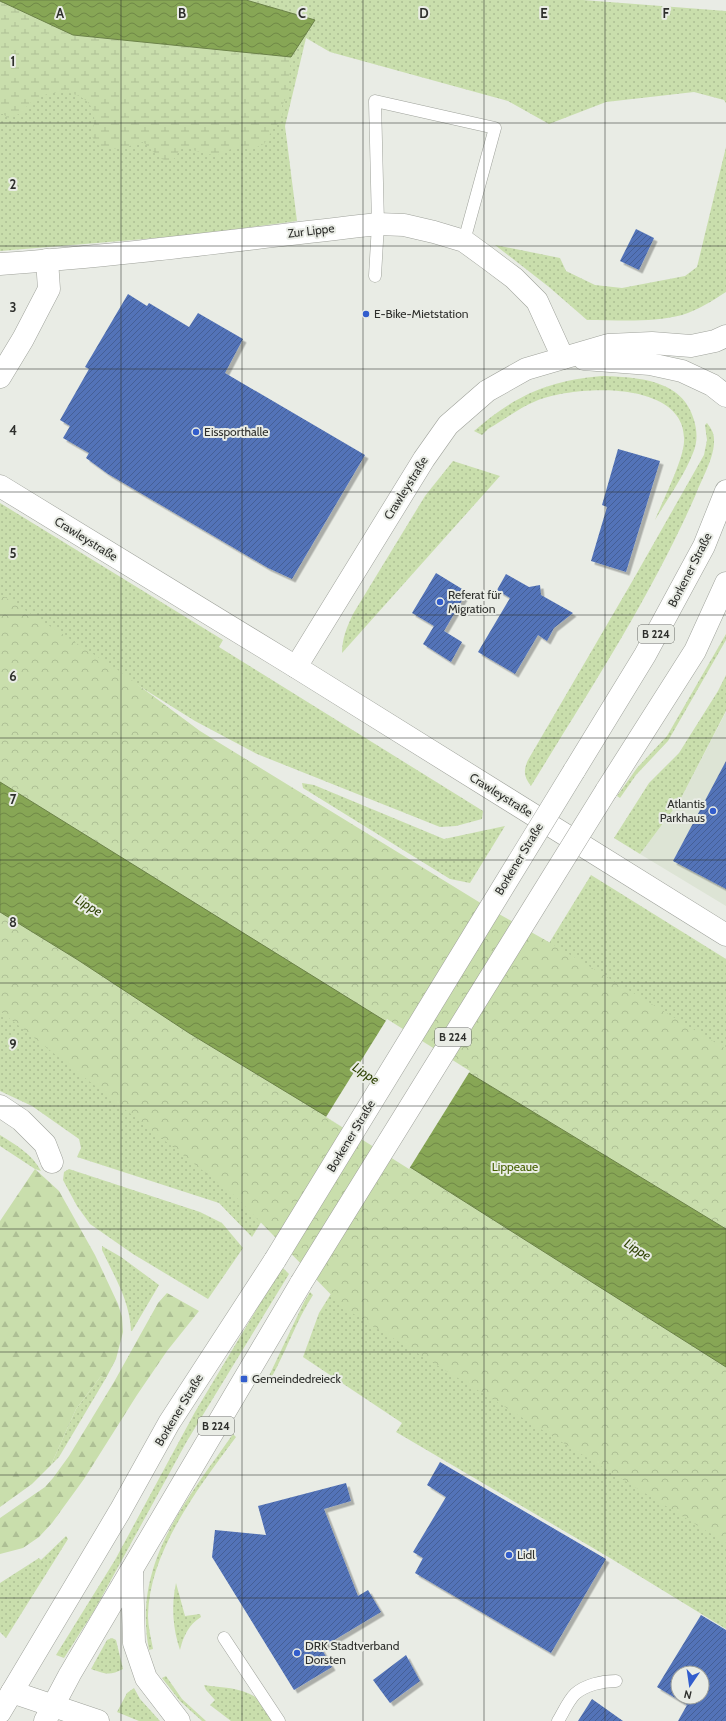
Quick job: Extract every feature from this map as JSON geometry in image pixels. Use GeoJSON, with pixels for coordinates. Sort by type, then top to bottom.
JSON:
{"type":"FeatureCollection","features":[{"type":"Feature","properties":{"kind":"main road","name":"Zur Lippe"},"geometry":{"type":"LineString","coordinates":[[0,264],[378,224],[404,225],[464,241],[514,278],[537,301],[563,358]]}},
{"type":"Feature","properties":{"kind":"main road"},"geometry":{"type":"LineString","coordinates":[[0,377],[23,339],[50,289],[48,260]]}},
{"type":"Feature","properties":{"kind":"main road","name":"Crawleystraße"},"geometry":{"type":"LineString","coordinates":[[296,668],[424,459],[448,425],[487,391],[526,369],[608,345],[652,343],[691,346],[715,341],[726,336]]}},
{"type":"Feature","properties":{"kind":"main road","name":"Crawleystraße"},"geometry":{"type":"LineString","coordinates":[[563,358],[650,364],[682,370],[712,385],[726,396]]}},
{"type":"Feature","properties":{"kind":"main road","name":"Crawleystraße"},"geometry":{"type":"LineString","coordinates":[[0,486],[726,935]]}},
{"type":"Feature","properties":{"kind":"main road","name":"Borkener Straße"},"geometry":{"type":"LineString","coordinates":[[0,1712],[120,1511],[169,1423],[275,1260],[645,655],[704,546],[726,491]]}},
{"type":"Feature","properties":{"kind":"main road","name":"B 224"},"geometry":{"type":"LineString","coordinates":[[49,1713],[70,1674],[301,1283],[606,791],[695,651],[726,583]]}},
{"type":"Feature","properties":{"kind":"main road"},"geometry":{"type":"LineString","coordinates":[[0,1106],[21,1120],[45,1144],[52,1162]]}},
{"type":"Feature","properties":{"kind":"main road"},"geometry":{"type":"LineString","coordinates":[[132,1570],[134,1643],[146,1678],[179,1721]]}},
{"type":"Feature","properties":{"kind":"main road"},"geometry":{"type":"LineString","coordinates":[[12,1692],[49,1713],[98,1721]]}},
{"type":"Feature","properties":{"kind":"lane"},"geometry":{"type":"LineString","coordinates":[[375,276],[378,224],[375,101],[495,128],[464,241]]}},
{"type":"Feature","properties":{"kind":"lane"},"geometry":{"type":"LineString","coordinates":[[224,1638],[279,1721]]}},
{"type":"Feature","properties":{"kind":"lane"},"geometry":{"type":"LineString","coordinates":[[558,1721],[575,1695],[589,1686],[604,1681],[616,1681]]}},
{"type":"Feature","properties":{"kind":"shaded area"},"geometry":{"type":"Polygon","coordinates":[[[726,712],[726,906],[640,854],[679,802],[726,712]]]}},
{"type":"Feature","properties":{"kind":"green space"},"geometry":{"type":"Polygon","coordinates":[[[0,0],[583,0],[726,11],[726,103],[724,100],[694,92],[606,102],[549,124],[508,101],[330,52],[306,38],[285,126],[297,221],[193,235],[0,251],[0,0]]]}},
{"type":"Feature","properties":{"kind":"green space"},"geometry":{"type":"Polygon","coordinates":[[[0,2],[73,35],[291,57],[288,94],[282,106],[283,120],[275,126],[264,144],[257,147],[233,148],[216,156],[187,147],[179,150],[171,161],[167,161],[162,159],[143,142],[114,149],[98,145],[91,134],[94,118],[91,106],[82,98],[70,93],[57,92],[43,95],[31,102],[22,113],[8,118],[3,114],[0,114],[0,2]]]}},
{"type":"Feature","properties":{"kind":"green space"},"geometry":{"type":"Polygon","coordinates":[[[726,147],[726,292],[694,311],[670,318],[587,320],[549,287],[495,245],[560,258],[566,271],[595,285],[622,288],[685,276],[697,267],[726,147]]]}},
{"type":"Feature","properties":{"kind":"green space"},"geometry":{"type":"Polygon","coordinates":[[[602,376],[643,380],[657,383],[669,388],[680,396],[688,406],[694,420],[696,428],[696,444],[693,453],[680,479],[655,520],[676,470],[683,450],[684,442],[680,421],[668,407],[649,397],[626,392],[601,390],[553,396],[536,401],[524,407],[488,429],[482,435],[474,431],[504,408],[533,392],[548,386],[582,378],[602,376]]]}},
{"type":"Feature","properties":{"kind":"green space"},"geometry":{"type":"Polygon","coordinates":[[[707,423],[714,437],[714,446],[705,474],[678,532],[639,607],[597,679],[531,786],[525,774],[525,767],[528,760],[704,455],[707,440],[705,425],[707,423]]]}},
{"type":"Feature","properties":{"kind":"green space"},"geometry":{"type":"Polygon","coordinates":[[[453,461],[500,476],[342,653],[344,637],[353,614],[425,496],[453,461]]]}},
{"type":"Feature","properties":{"kind":"green space"},"geometry":{"type":"Polygon","coordinates":[[[0,503],[223,640],[219,647],[483,811],[482,819],[456,826],[440,827],[257,754],[195,721],[0,599],[0,503]]]}},
{"type":"Feature","properties":{"kind":"green space","name":"Lippeaue"},"geometry":{"type":"Polygon","coordinates":[[[0,594],[118,670],[200,731],[492,910],[554,945],[726,1049],[726,1543],[344,1308],[235,1196],[0,1011],[0,594]]]}},
{"type":"Feature","properties":{"kind":"green space"},"geometry":{"type":"Polygon","coordinates":[[[726,634],[726,640],[668,741],[636,775],[620,798],[617,796],[637,768],[667,736],[726,634]]]}},
{"type":"Feature","properties":{"kind":"green space"},"geometry":{"type":"Polygon","coordinates":[[[726,675],[726,711],[679,802],[640,854],[614,838],[649,783],[679,753],[718,691],[726,675]]]}},
{"type":"Feature","properties":{"kind":"green space"},"geometry":{"type":"Polygon","coordinates":[[[302,783],[314,785],[444,839],[505,826],[470,883],[450,879],[303,788],[302,783]]]}},
{"type":"Feature","properties":{"kind":"green space"},"geometry":{"type":"Polygon","coordinates":[[[591,875],[726,959],[726,1229],[469,1073],[591,875]]]}},
{"type":"Feature","properties":{"kind":"green space"},"geometry":{"type":"Polygon","coordinates":[[[0,912],[323,1122],[252,1237],[219,1203],[77,1157],[81,1148],[79,1139],[32,1106],[0,1091],[0,912]]]}},
{"type":"Feature","properties":{"kind":"green space"},"geometry":{"type":"Polygon","coordinates":[[[0,1135],[18,1146],[33,1160],[41,1171],[35,1169],[0,1146],[0,1135]]]}},
{"type":"Feature","properties":{"kind":"green space"},"geometry":{"type":"Polygon","coordinates":[[[410,1167],[726,1367],[726,1629],[610,1558],[396,1432],[402,1423],[303,1357],[319,1313],[410,1167]]]}},
{"type":"Feature","properties":{"kind":"green space"},"geometry":{"type":"Polygon","coordinates":[[[35,1169],[59,1191],[95,1255],[118,1304],[122,1317],[123,1332],[116,1359],[106,1378],[101,1376],[76,1409],[51,1465],[32,1484],[0,1507],[0,1221],[35,1169]]]}},
{"type":"Feature","properties":{"kind":"green space"},"geometry":{"type":"Polygon","coordinates":[[[69,1169],[200,1212],[222,1223],[243,1248],[208,1299],[133,1254],[90,1224],[77,1206],[63,1180],[64,1172],[69,1169]]]}},
{"type":"Feature","properties":{"kind":"green space"},"geometry":{"type":"Polygon","coordinates":[[[102,1246],[121,1257],[159,1285],[132,1331],[125,1299],[102,1250],[102,1246]]]}},
{"type":"Feature","properties":{"kind":"green space"},"geometry":{"type":"Polygon","coordinates":[[[282,1267],[289,1274],[187,1441],[94,1611],[64,1658],[56,1655],[115,1560],[195,1412],[282,1267]]]}},
{"type":"Feature","properties":{"kind":"green space"},"geometry":{"type":"Polygon","coordinates":[[[310,1292],[313,1295],[301,1315],[270,1380],[268,1378],[310,1292]]]}},
{"type":"Feature","properties":{"kind":"green space"},"geometry":{"type":"Polygon","coordinates":[[[167,1293],[199,1311],[167,1351],[137,1395],[84,1479],[52,1523],[39,1537],[23,1548],[0,1554],[0,1518],[45,1487],[53,1478],[69,1456],[114,1382],[158,1303],[167,1293]]]}},
{"type":"Feature","properties":{"kind":"green space"},"geometry":{"type":"Polygon","coordinates":[[[101,1376],[106,1378],[59,1457],[51,1465],[76,1409],[101,1376]]]}},
{"type":"Feature","properties":{"kind":"green space"},"geometry":{"type":"Polygon","coordinates":[[[233,1434],[236,1437],[192,1498],[178,1521],[157,1568],[151,1592],[148,1616],[153,1649],[149,1650],[146,1618],[148,1589],[156,1561],[167,1534],[181,1509],[233,1434]]]}},
{"type":"Feature","properties":{"kind":"green space"},"geometry":{"type":"Polygon","coordinates":[[[66,1536],[68,1539],[6,1638],[0,1632],[0,1583],[39,1558],[41,1560],[66,1536]]]}},
{"type":"Feature","properties":{"kind":"green space"},"geometry":{"type":"Polygon","coordinates":[[[176,1583],[185,1616],[200,1614],[201,1617],[193,1623],[187,1631],[180,1650],[174,1617],[174,1592],[176,1583]]]}},
{"type":"Feature","properties":{"kind":"green space"},"geometry":{"type":"Polygon","coordinates":[[[112,1638],[116,1640],[123,1669],[107,1674],[91,1669],[107,1640],[112,1638]]]}},
{"type":"Feature","properties":{"kind":"green space"},"geometry":{"type":"Polygon","coordinates":[[[166,1676],[182,1699],[206,1721],[202,1721],[180,1701],[162,1678],[166,1676]]]}},
{"type":"Feature","properties":{"kind":"green space"},"geometry":{"type":"Polygon","coordinates":[[[204,1685],[234,1689],[254,1696],[263,1703],[276,1721],[231,1721],[210,1705],[215,1700],[206,1690],[204,1685]]]}},
{"type":"Feature","properties":{"kind":"green space"},"geometry":{"type":"Polygon","coordinates":[[[134,1688],[140,1699],[160,1721],[139,1721],[117,1712],[127,1693],[134,1688]]]}},
{"type":"Feature","properties":{"kind":"water"},"geometry":{"type":"Polygon","coordinates":[[[0,0],[246,0],[315,20],[291,57],[73,35],[0,0]]]}},
{"type":"Feature","properties":{"kind":"water","name":"Lippe"},"geometry":{"type":"Polygon","coordinates":[[[0,782],[469,1073],[726,1229],[726,1367],[410,1167],[189,1033],[78,960],[0,912],[0,782]]]}},
{"type":"Feature","properties":{"kind":"pier"},"geometry":{"type":"Polygon","coordinates":[[[387,1019],[470,1071],[409,1169],[326,1117],[387,1019]]]}},
{"type":"Feature","properties":{"kind":"building"},"geometry":{"type":"Polygon","coordinates":[[[636,229],[654,238],[639,270],[620,261],[636,229]]]}},
{"type":"Feature","properties":{"kind":"building","name":"Eissporthalle"},"geometry":{"type":"Polygon","coordinates":[[[128,294],[147,306],[149,303],[189,327],[198,313],[243,339],[225,373],[365,455],[292,579],[268,568],[108,474],[86,458],[89,453],[63,438],[70,426],[60,420],[89,369],[85,367],[128,294]]]}},
{"type":"Feature","properties":{"kind":"building"},"geometry":{"type":"Polygon","coordinates":[[[618,449],[660,461],[626,572],[591,561],[607,507],[602,505],[618,449]]]}},
{"type":"Feature","properties":{"kind":"building","name":"Referat für Migration"},"geometry":{"type":"Polygon","coordinates":[[[436,573],[467,592],[444,631],[462,642],[451,662],[423,644],[434,626],[412,613],[436,573]]]}},
{"type":"Feature","properties":{"kind":"building"},"geometry":{"type":"Polygon","coordinates":[[[506,574],[529,587],[540,585],[541,595],[573,613],[554,628],[547,641],[538,635],[515,674],[478,652],[510,598],[497,590],[506,574]]]}},
{"type":"Feature","properties":{"kind":"building","name":"Atlantis Parkhaus"},"geometry":{"type":"Polygon","coordinates":[[[726,761],[726,889],[673,861],[726,761]]]}},
{"type":"Feature","properties":{"kind":"building","name":"Lidl"},"geometry":{"type":"Polygon","coordinates":[[[440,1462],[606,1559],[551,1653],[415,1573],[423,1558],[413,1552],[446,1497],[427,1485],[440,1462]]]}},
{"type":"Feature","properties":{"kind":"building"},"geometry":{"type":"Polygon","coordinates":[[[346,1483],[351,1501],[324,1509],[358,1596],[368,1590],[381,1612],[321,1648],[332,1667],[294,1690],[212,1557],[215,1530],[266,1535],[258,1506],[346,1483]]]}},
{"type":"Feature","properties":{"kind":"building"},"geometry":{"type":"Polygon","coordinates":[[[701,1615],[726,1630],[726,1721],[678,1721],[687,1705],[710,1705],[710,1665],[670,1665],[701,1615]]]}},
{"type":"Feature","properties":{"kind":"building"},"geometry":{"type":"Polygon","coordinates":[[[406,1655],[420,1681],[390,1703],[373,1680],[406,1655]]]}},
{"type":"Feature","properties":{"kind":"building"},"geometry":{"type":"Polygon","coordinates":[[[670,1666],[670,1695],[657,1687],[670,1666]]]}},
{"type":"Feature","properties":{"kind":"building"},"geometry":{"type":"Polygon","coordinates":[[[592,1699],[623,1721],[578,1721],[592,1699]]]}},
{"type":"Feature","properties":{"kind":"place","name":"E-Bike-Mietstation"},"geometry":{"type":"Point","coordinates":[366,314]}},
{"type":"Feature","properties":{"kind":"place","name":"Eissporthalle"},"geometry":{"type":"Point","coordinates":[196,432]}},
{"type":"Feature","properties":{"kind":"place","name":"Referat für Migration"},"geometry":{"type":"Point","coordinates":[440,602]}},
{"type":"Feature","properties":{"kind":"place","name":"Atlantis Parkhaus"},"geometry":{"type":"Point","coordinates":[713,811]}},
{"type":"Feature","properties":{"kind":"place","name":"Gemeindedreieck"},"geometry":{"type":"Point","coordinates":[244,1379]}},
{"type":"Feature","properties":{"kind":"place","name":"Lidl"},"geometry":{"type":"Point","coordinates":[509,1555]}},
{"type":"Feature","properties":{"kind":"place","name":"DRK Stadtverband Dorsten"},"geometry":{"type":"Point","coordinates":[297,1653]}}]}
